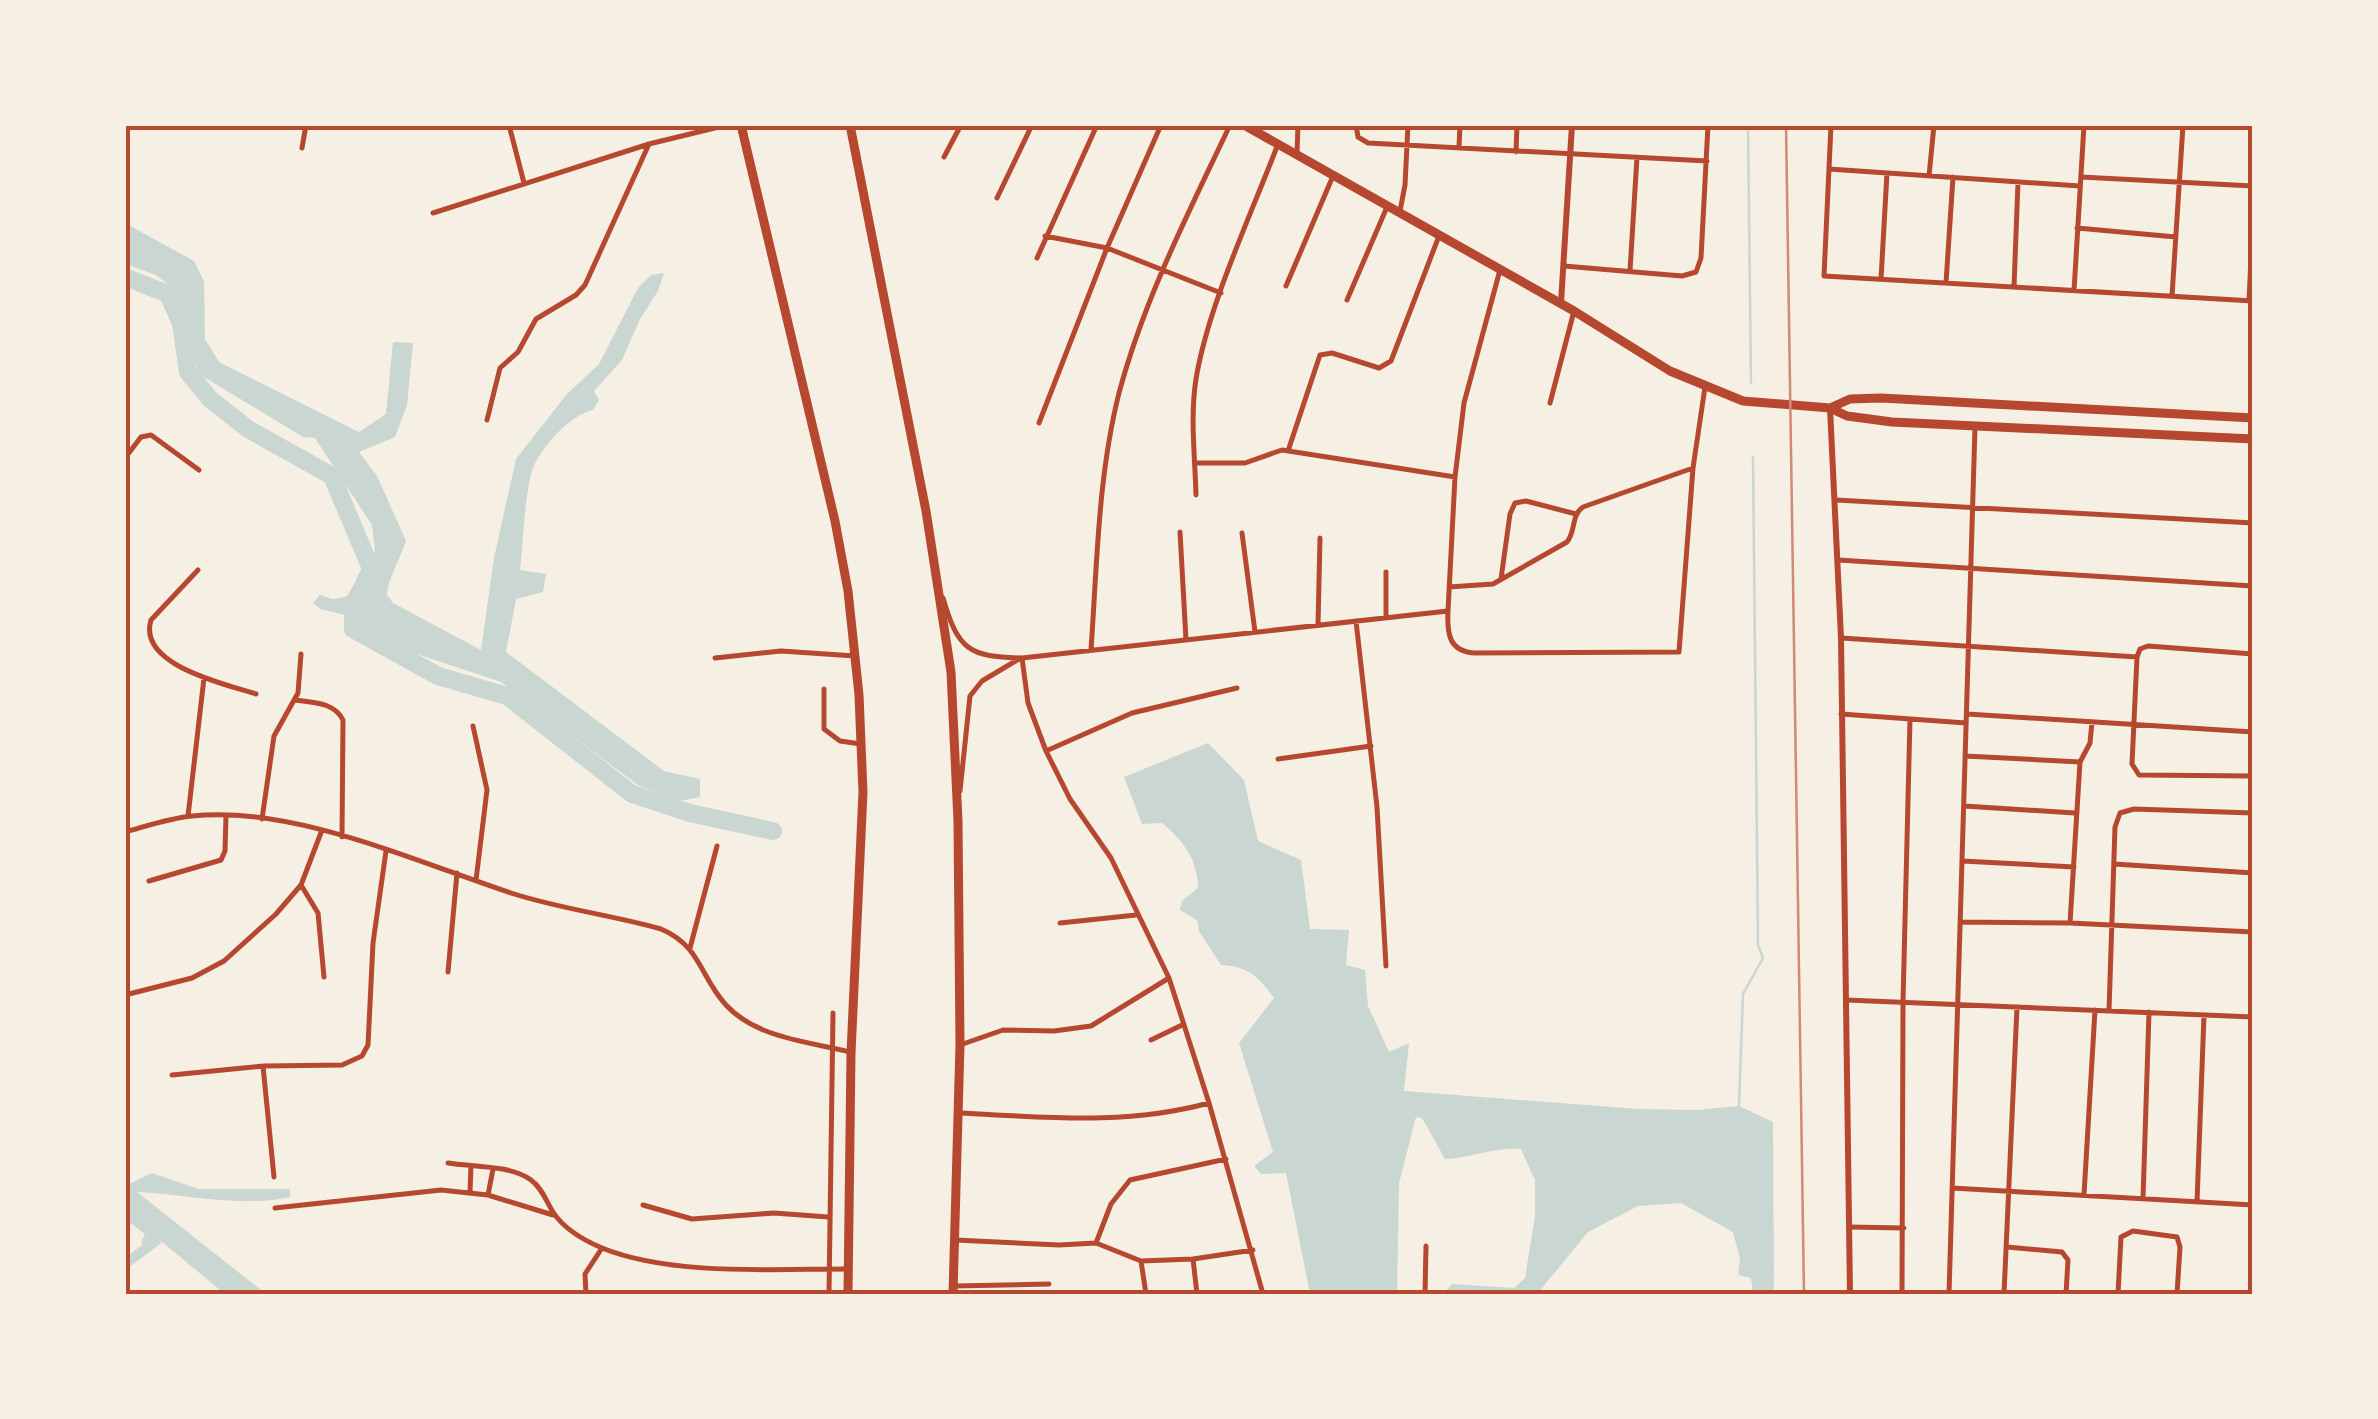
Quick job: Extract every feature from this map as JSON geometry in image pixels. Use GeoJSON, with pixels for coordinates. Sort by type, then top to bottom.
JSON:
{"type":"FeatureCollection","features":[{"type":"Feature","properties":{"kind":"main road"},"geometry":{"type":"LineString","coordinates":[[742,125],[835,521],[855,656],[863,792],[852,1052],[848,1294]]}},
{"type":"Feature","properties":{"kind":"main road"},"geometry":{"type":"LineString","coordinates":[[850,125],[936,572],[951,672],[958,822],[960,1045],[953,1290]]}},
{"type":"Feature","properties":{"kind":"main road"},"geometry":{"type":"LineString","coordinates":[[1244,125],[1561,304],[1670,371],[1705,387],[1761,404],[1830,408],[1847,416],[1877,420],[2253,439]]}},
{"type":"Feature","properties":{"kind":"main road"},"geometry":{"type":"LineString","coordinates":[[1830,408],[1850,399],[1881,398],[2253,418]]}},
{"type":"Feature","properties":{"kind":"street"},"geometry":{"type":"LineString","coordinates":[[302,148],[306,125]]}},
{"type":"Feature","properties":{"kind":"street"},"geometry":{"type":"LineString","coordinates":[[510,125],[524,184]]}},
{"type":"Feature","properties":{"kind":"street"},"geometry":{"type":"LineString","coordinates":[[434,213],[649,144],[727,125]]}},
{"type":"Feature","properties":{"kind":"street"},"geometry":{"type":"LineString","coordinates":[[944,157],[961,125]]}},
{"type":"Feature","properties":{"kind":"street"},"geometry":{"type":"LineString","coordinates":[[997,198],[1032,125]]}},
{"type":"Feature","properties":{"kind":"street"},"geometry":{"type":"LineString","coordinates":[[1037,258],[1097,125]]}},
{"type":"Feature","properties":{"kind":"street"},"geometry":{"type":"LineString","coordinates":[[1039,423],[1106,248],[1161,125]]}},
{"type":"Feature","properties":{"kind":"street"},"geometry":{"type":"LineString","coordinates":[[1090,650],[1101,498],[1131,353],[1163,269],[1230,125]]}},
{"type":"Feature","properties":{"kind":"street"},"geometry":{"type":"LineString","coordinates":[[1296,156],[1298,125]]}},
{"type":"Feature","properties":{"kind":"street"},"geometry":{"type":"LineString","coordinates":[[1356,125],[1362,141],[1707,161]]}},
{"type":"Feature","properties":{"kind":"street"},"geometry":{"type":"LineString","coordinates":[[1400,214],[1408,125]]}},
{"type":"Feature","properties":{"kind":"street"},"geometry":{"type":"LineString","coordinates":[[1460,125],[1460,148]]}},
{"type":"Feature","properties":{"kind":"street"},"geometry":{"type":"LineString","coordinates":[[1516,152],[1517,125]]}},
{"type":"Feature","properties":{"kind":"street"},"geometry":{"type":"LineString","coordinates":[[1561,304],[1572,125]]}},
{"type":"Feature","properties":{"kind":"street"},"geometry":{"type":"LineString","coordinates":[[1564,266],[1682,276],[1696,272],[1701,258],[1708,125]]}},
{"type":"Feature","properties":{"kind":"street"},"geometry":{"type":"LineString","coordinates":[[1831,125],[1824,276],[2251,301],[2253,214]]}},
{"type":"Feature","properties":{"kind":"street"},"geometry":{"type":"LineString","coordinates":[[1930,176],[1934,125]]}},
{"type":"Feature","properties":{"kind":"street"},"geometry":{"type":"LineString","coordinates":[[2074,291],[2084,125]]}},
{"type":"Feature","properties":{"kind":"street"},"geometry":{"type":"LineString","coordinates":[[2172,296],[2184,125]]}},
{"type":"Feature","properties":{"kind":"street"},"geometry":{"type":"LineString","coordinates":[[487,420],[500,368],[518,352],[536,319],[576,295],[585,285],[649,144]]}},
{"type":"Feature","properties":{"kind":"street"},"geometry":{"type":"LineString","coordinates":[[1196,495],[1196,376],[1221,293],[1278,144]]}},
{"type":"Feature","properties":{"kind":"street"},"geometry":{"type":"LineString","coordinates":[[1630,271],[1637,157]]}},
{"type":"Feature","properties":{"kind":"street"},"geometry":{"type":"LineString","coordinates":[[1829,170],[2080,186]]}},
{"type":"Feature","properties":{"kind":"street"},"geometry":{"type":"LineString","coordinates":[[1880,280],[1887,173]]}},
{"type":"Feature","properties":{"kind":"street"},"geometry":{"type":"LineString","coordinates":[[1286,286],[1334,176]]}},
{"type":"Feature","properties":{"kind":"street"},"geometry":{"type":"LineString","coordinates":[[2080,177],[2253,186]]}},
{"type":"Feature","properties":{"kind":"street"},"geometry":{"type":"LineString","coordinates":[[1946,283],[1953,178]]}},
{"type":"Feature","properties":{"kind":"street"},"geometry":{"type":"LineString","coordinates":[[2014,287],[2018,182]]}},
{"type":"Feature","properties":{"kind":"street"},"geometry":{"type":"LineString","coordinates":[[1347,300],[1387,207]]}},
{"type":"Feature","properties":{"kind":"street"},"geometry":{"type":"LineString","coordinates":[[2077,228],[2176,237]]}},
{"type":"Feature","properties":{"kind":"street"},"geometry":{"type":"LineString","coordinates":[[1045,236],[1106,248],[1221,293]]}},
{"type":"Feature","properties":{"kind":"street"},"geometry":{"type":"LineString","coordinates":[[1288,450],[1320,355],[1328,352],[1379,368],[1391,361],[1440,236]]}},
{"type":"Feature","properties":{"kind":"street"},"geometry":{"type":"LineString","coordinates":[[1500,270],[1470,372],[1455,478],[1449,639],[1464,652],[1679,652],[1692,468],[1705,387]]}},
{"type":"Feature","properties":{"kind":"street"},"geometry":{"type":"LineString","coordinates":[[1550,403],[1574,312]]}},
{"type":"Feature","properties":{"kind":"street"},"geometry":{"type":"LineString","coordinates":[[1830,408],[1841,638],[1850,1294]]}},
{"type":"Feature","properties":{"kind":"street"},"geometry":{"type":"LineString","coordinates":[[1949,1294],[1975,426]]}},
{"type":"Feature","properties":{"kind":"street"},"geometry":{"type":"LineString","coordinates":[[125,458],[141,437],[151,435],[198,470]]}},
{"type":"Feature","properties":{"kind":"street"},"geometry":{"type":"LineString","coordinates":[[1195,463],[1245,462],[1288,450],[1455,478]]}},
{"type":"Feature","properties":{"kind":"street"},"geometry":{"type":"LineString","coordinates":[[1449,587],[1487,586],[1566,542],[1572,535],[1576,514],[1584,506],[1692,468]]}},
{"type":"Feature","properties":{"kind":"street"},"geometry":{"type":"LineString","coordinates":[[1836,500],[2253,522]]}},
{"type":"Feature","properties":{"kind":"street"},"geometry":{"type":"LineString","coordinates":[[1501,579],[1510,514],[1515,504],[1526,501],[1576,514]]}},
{"type":"Feature","properties":{"kind":"street"},"geometry":{"type":"LineString","coordinates":[[1180,532],[1186,640]]}},
{"type":"Feature","properties":{"kind":"street"},"geometry":{"type":"LineString","coordinates":[[1242,533],[1255,632]]}},
{"type":"Feature","properties":{"kind":"street"},"geometry":{"type":"LineString","coordinates":[[1318,625],[1320,538]]}},
{"type":"Feature","properties":{"kind":"street"},"geometry":{"type":"LineString","coordinates":[[1838,560],[2253,586]]}},
{"type":"Feature","properties":{"kind":"street"},"geometry":{"type":"LineString","coordinates":[[198,570],[158,610],[148,630],[150,640],[165,657],[204,678],[256,694]]}},
{"type":"Feature","properties":{"kind":"street"},"geometry":{"type":"LineString","coordinates":[[936,572],[952,627],[966,648],[984,656],[1022,658],[1448,611]]}},
{"type":"Feature","properties":{"kind":"street"},"geometry":{"type":"LineString","coordinates":[[1386,572],[1386,618]]}},
{"type":"Feature","properties":{"kind":"street"},"geometry":{"type":"LineString","coordinates":[[1356,621],[1370,746],[1386,966]]}},
{"type":"Feature","properties":{"kind":"street"},"geometry":{"type":"LineString","coordinates":[[1841,638],[2137,658]]}},
{"type":"Feature","properties":{"kind":"street"},"geometry":{"type":"LineString","coordinates":[[2253,654],[2148,646],[2140,650],[2132,768],[2138,775],[2253,776]]}},
{"type":"Feature","properties":{"kind":"street"},"geometry":{"type":"LineString","coordinates":[[714,658],[781,652],[855,656]]}},
{"type":"Feature","properties":{"kind":"street"},"geometry":{"type":"LineString","coordinates":[[262,819],[274,736],[295,700],[301,654]]}},
{"type":"Feature","properties":{"kind":"street"},"geometry":{"type":"LineString","coordinates":[[1022,658],[1028,704],[1046,751],[1070,799],[1111,858],[1169,978],[1264,1294]]}},
{"type":"Feature","properties":{"kind":"street"},"geometry":{"type":"LineString","coordinates":[[958,822],[970,696],[982,681],[1022,658]]}},
{"type":"Feature","properties":{"kind":"street"},"geometry":{"type":"LineString","coordinates":[[188,816],[204,678]]}},
{"type":"Feature","properties":{"kind":"street"},"geometry":{"type":"LineString","coordinates":[[1046,751],[1132,713],[1238,688]]}},
{"type":"Feature","properties":{"kind":"street"},"geometry":{"type":"LineString","coordinates":[[824,689],[824,728],[840,741],[861,744]]}},
{"type":"Feature","properties":{"kind":"street"},"geometry":{"type":"LineString","coordinates":[[295,700],[328,705],[343,720],[342,836]]}},
{"type":"Feature","properties":{"kind":"street"},"geometry":{"type":"LineString","coordinates":[[1841,714],[1966,723]]}},
{"type":"Feature","properties":{"kind":"street"},"geometry":{"type":"LineString","coordinates":[[1966,714],[2253,732]]}},
{"type":"Feature","properties":{"kind":"street"},"geometry":{"type":"LineString","coordinates":[[1902,1294],[1903,1002],[1910,718]]}},
{"type":"Feature","properties":{"kind":"street"},"geometry":{"type":"LineString","coordinates":[[2070,923],[2080,762],[2090,743],[2092,722]]}},
{"type":"Feature","properties":{"kind":"street"},"geometry":{"type":"LineString","coordinates":[[473,726],[487,790],[476,880]]}},
{"type":"Feature","properties":{"kind":"street"},"geometry":{"type":"LineString","coordinates":[[1278,759],[1370,746]]}},
{"type":"Feature","properties":{"kind":"street"},"geometry":{"type":"LineString","coordinates":[[1965,756],[2080,762]]}},
{"type":"Feature","properties":{"kind":"street"},"geometry":{"type":"LineString","coordinates":[[1964,806],[2076,814]]}},
{"type":"Feature","properties":{"kind":"street"},"geometry":{"type":"LineString","coordinates":[[2109,1011],[2116,820],[2126,809],[2253,814]]}},
{"type":"Feature","properties":{"kind":"street"},"geometry":{"type":"LineString","coordinates":[[149,881],[220,860],[225,851],[226,815]]}},
{"type":"Feature","properties":{"kind":"street"},"geometry":{"type":"LineString","coordinates":[[125,832],[188,816],[262,819],[322,830],[554,905],[661,929],[690,948],[727,1006],[744,1020],[764,1030],[852,1052]]}},
{"type":"Feature","properties":{"kind":"street"},"geometry":{"type":"LineString","coordinates":[[125,994],[192,978],[214,968],[276,914],[301,885],[322,830]]}},
{"type":"Feature","properties":{"kind":"street"},"geometry":{"type":"LineString","coordinates":[[690,948],[718,846]]}},
{"type":"Feature","properties":{"kind":"street"},"geometry":{"type":"LineString","coordinates":[[172,1075],[263,1066],[342,1065],[362,1056],[368,1045],[373,943],[386,851]]}},
{"type":"Feature","properties":{"kind":"street"},"geometry":{"type":"LineString","coordinates":[[1962,861],[2074,866]]}},
{"type":"Feature","properties":{"kind":"street"},"geometry":{"type":"LineString","coordinates":[[2114,864],[2253,873]]}},
{"type":"Feature","properties":{"kind":"street"},"geometry":{"type":"LineString","coordinates":[[448,972],[457,874]]}},
{"type":"Feature","properties":{"kind":"street"},"geometry":{"type":"LineString","coordinates":[[301,885],[320,923],[324,977]]}},
{"type":"Feature","properties":{"kind":"street"},"geometry":{"type":"LineString","coordinates":[[1060,923],[1136,914]]}},
{"type":"Feature","properties":{"kind":"street"},"geometry":{"type":"LineString","coordinates":[[1960,922],[2253,932]]}},
{"type":"Feature","properties":{"kind":"street"},"geometry":{"type":"LineString","coordinates":[[960,1045],[1003,1030],[1054,1031],[1091,1026],[1169,978]]}},
{"type":"Feature","properties":{"kind":"street"},"geometry":{"type":"LineString","coordinates":[[1845,1000],[2253,1016]]}},
{"type":"Feature","properties":{"kind":"street"},"geometry":{"type":"LineString","coordinates":[[2004,1294],[2018,1007]]}},
{"type":"Feature","properties":{"kind":"street"},"geometry":{"type":"LineString","coordinates":[[2084,1196],[2095,1010]]}},
{"type":"Feature","properties":{"kind":"street"},"geometry":{"type":"LineString","coordinates":[[2142,1199],[2150,1012]]}},
{"type":"Feature","properties":{"kind":"street"},"geometry":{"type":"LineString","coordinates":[[829,1294],[833,1013]]}},
{"type":"Feature","properties":{"kind":"street"},"geometry":{"type":"LineString","coordinates":[[2197,1202],[2204,1014]]}},
{"type":"Feature","properties":{"kind":"street"},"geometry":{"type":"LineString","coordinates":[[1152,1040],[1182,1024]]}},
{"type":"Feature","properties":{"kind":"street"},"geometry":{"type":"LineString","coordinates":[[263,1066],[274,1178]]}},
{"type":"Feature","properties":{"kind":"street"},"geometry":{"type":"LineString","coordinates":[[958,1113],[1103,1119],[1158,1116],[1209,1102]]}},
{"type":"Feature","properties":{"kind":"street"},"geometry":{"type":"LineString","coordinates":[[1096,1243],[1111,1204],[1130,1180],[1226,1159]]}},
{"type":"Feature","properties":{"kind":"street"},"geometry":{"type":"LineString","coordinates":[[448,1163],[493,1169],[531,1180],[568,1228],[602,1248],[624,1255],[700,1267],[848,1269]]}},
{"type":"Feature","properties":{"kind":"street"},"geometry":{"type":"LineString","coordinates":[[470,1192],[471,1166]]}},
{"type":"Feature","properties":{"kind":"street"},"geometry":{"type":"LineString","coordinates":[[488,1196],[493,1169]]}},
{"type":"Feature","properties":{"kind":"street"},"geometry":{"type":"LineString","coordinates":[[1952,1188],[2253,1205]]}},
{"type":"Feature","properties":{"kind":"street"},"geometry":{"type":"LineString","coordinates":[[276,1208],[422,1190],[470,1192],[556,1216]]}},
{"type":"Feature","properties":{"kind":"street"},"geometry":{"type":"LineString","coordinates":[[644,1205],[692,1219],[774,1213],[828,1216]]}},
{"type":"Feature","properties":{"kind":"street"},"geometry":{"type":"LineString","coordinates":[[1848,1227],[1904,1228]]}},
{"type":"Feature","properties":{"kind":"street"},"geometry":{"type":"LineString","coordinates":[[2118,1294],[2122,1237],[2133,1231],[2177,1237],[2177,1294]]}},
{"type":"Feature","properties":{"kind":"street"},"geometry":{"type":"LineString","coordinates":[[955,1240],[1096,1243],[1141,1261],[1193,1259],[1253,1250]]}},
{"type":"Feature","properties":{"kind":"street"},"geometry":{"type":"LineString","coordinates":[[1425,1294],[1426,1246]]}},
{"type":"Feature","properties":{"kind":"street"},"geometry":{"type":"LineString","coordinates":[[2006,1247],[2062,1252],[2068,1260],[2066,1294]]}},
{"type":"Feature","properties":{"kind":"street"},"geometry":{"type":"LineString","coordinates":[[586,1294],[585,1274],[602,1248]]}},
{"type":"Feature","properties":{"kind":"street"},"geometry":{"type":"LineString","coordinates":[[1193,1259],[1197,1294]]}},
{"type":"Feature","properties":{"kind":"street"},"geometry":{"type":"LineString","coordinates":[[1141,1261],[1146,1294]]}},
{"type":"Feature","properties":{"kind":"street"},"geometry":{"type":"LineString","coordinates":[[953,1290],[1049,1284]]}},
{"type":"Feature","properties":{"kind":"shaded area"},"geometry":{"type":"Polygon","coordinates":[[[125,223],[194,261],[204,281],[205,339],[219,362],[359,432],[386,414],[393,342],[413,343],[407,405],[395,437],[359,452],[377,476],[406,541],[387,595],[393,603],[481,650],[494,558],[516,459],[567,394],[599,364],[638,288],[651,275],[664,273],[622,360],[594,391],[599,400],[593,410],[575,418],[558,433],[533,468],[520,570],[546,574],[543,592],[516,599],[506,652],[664,771],[700,779],[700,797],[680,801],[639,786],[501,682],[414,653],[345,615],[313,603],[320,595],[333,599],[349,596],[375,551],[372,525],[315,438],[303,437],[199,374],[175,290],[156,275],[125,264],[125,223]]]}},
{"type":"Feature","properties":{"kind":"shaded area"},"geometry":{"type":"Polygon","coordinates":[[[1208,743],[1244,780],[1258,841],[1301,860],[1310,929],[1349,930],[1346,965],[1365,970],[1368,1006],[1389,1052],[1409,1043],[1404,1091],[1638,1109],[1739,1106],[1773,1122],[1774,1294],[1753,1294],[1751,1278],[1738,1275],[1740,1258],[1733,1232],[1681,1203],[1638,1206],[1588,1232],[1537,1294],[1443,1294],[1452,1284],[1514,1288],[1525,1278],[1535,1216],[1535,1180],[1521,1149],[1445,1159],[1422,1118],[1416,1117],[1399,1183],[1397,1293],[1310,1294],[1286,1173],[1261,1174],[1254,1166],[1273,1152],[1239,1043],[1274,998],[1252,974],[1221,965],[1199,931],[1197,920],[1180,910],[1182,901],[1198,888],[1192,860],[1183,844],[1162,823],[1142,824],[1124,777],[1208,743]]]}},
{"type":"Feature","properties":{"kind":"shaded area"},"geometry":{"type":"Polygon","coordinates":[[[152,1173],[198,1189],[290,1189],[290,1197],[252,1201],[137,1192],[266,1294],[225,1294],[161,1241],[152,1249],[141,1243],[145,1234],[125,1219],[125,1186],[152,1173]]]}},
{"type":"Feature","properties":{"kind":"waterway"},"geometry":{"type":"LineString","coordinates":[[1748,125],[1751,383]]}},
{"type":"Feature","properties":{"kind":"waterway"},"geometry":{"type":"LineString","coordinates":[[125,277],[168,294],[181,323],[188,372],[210,399],[248,429],[332,476],[372,571],[353,604],[353,629],[438,676],[507,696],[632,794],[690,813],[773,831]]}},
{"type":"Feature","properties":{"kind":"waterway"},"geometry":{"type":"LineString","coordinates":[[1739,1106],[1743,994],[1763,958],[1758,945],[1753,457]]}},
{"type":"Feature","properties":{"kind":"waterway"},"geometry":{"type":"LineString","coordinates":[[125,1264],[157,1240]]}},
{"type":"Feature","properties":{"kind":"railway"},"geometry":{"type":"LineString","coordinates":[[1786,125],[1804,1294]]}}]}
